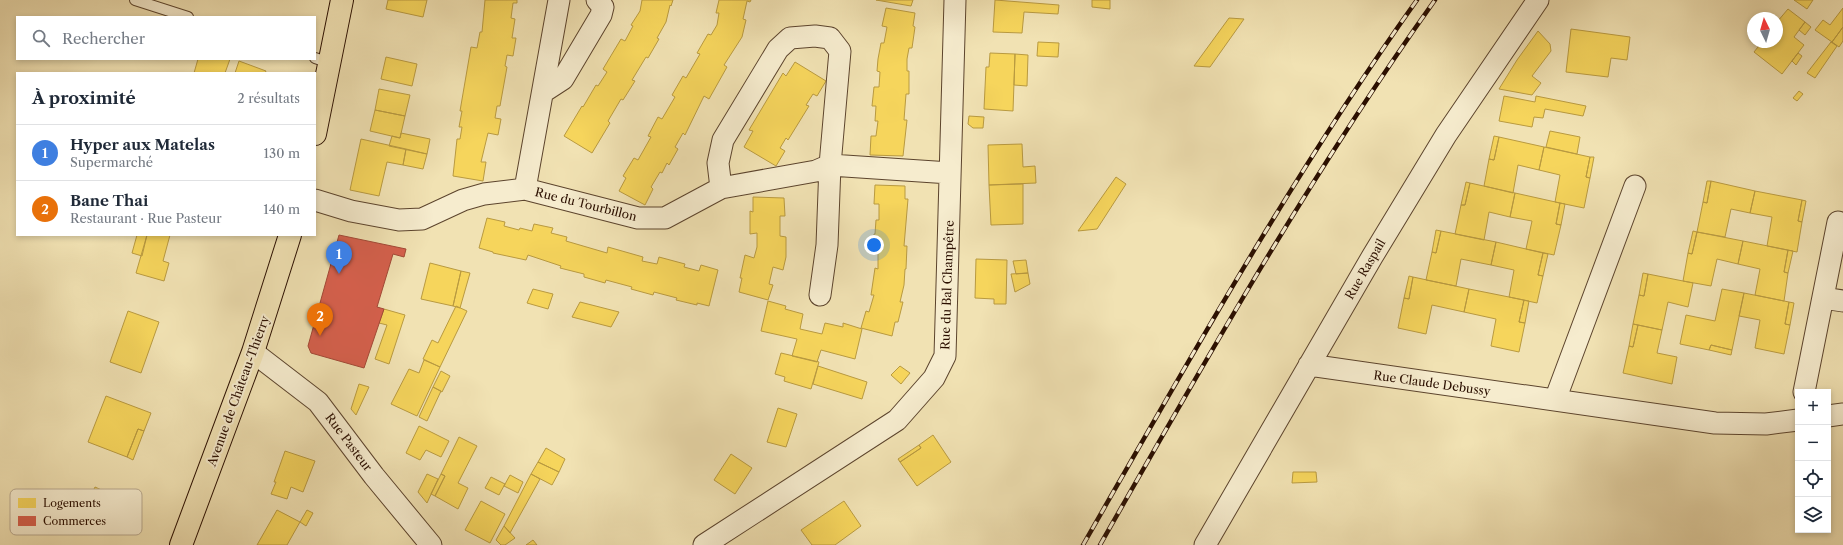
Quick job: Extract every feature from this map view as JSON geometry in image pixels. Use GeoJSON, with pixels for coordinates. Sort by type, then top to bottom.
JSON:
{"type":"FeatureCollection","features":[{"type":"Feature","properties":{"kind":"main road"},"geometry":{"type":"LineString","coordinates":[[316,125],[323,60],[342,0]]}},
{"type":"Feature","properties":{"kind":"main road","name":"Avenue de Château-Thierry"},"geometry":{"type":"LineString","coordinates":[[181,545],[253,352],[290,236]]}},
{"type":"Feature","properties":{"kind":"street"},"geometry":{"type":"LineString","coordinates":[[525,189],[559,0]]}},
{"type":"Feature","properties":{"kind":"street"},"geometry":{"type":"LineString","coordinates":[[543,92],[563,79],[602,14],[603,7],[597,0]]}},
{"type":"Feature","properties":{"kind":"street","name":"Rue du Bal Champêtre"},"geometry":{"type":"LineString","coordinates":[[704,545],[897,420],[934,378],[945,356],[955,0]]}},
{"type":"Feature","properties":{"kind":"street","name":"Rue Raspail"},"geometry":{"type":"LineString","coordinates":[[1205,545],[1309,365],[1446,135],[1538,0]]}},
{"type":"Feature","properties":{"kind":"street"},"geometry":{"type":"LineString","coordinates":[[720,188],[718,163],[724,140],[778,49],[790,38],[815,36],[830,38],[840,51],[830,165],[827,246],[820,295]]}},
{"type":"Feature","properties":{"kind":"street","name":"Rue du Tourbillon"},"geometry":{"type":"LineString","coordinates":[[316,200],[351,211],[399,220],[407,220],[422,219],[463,200],[484,194],[525,189],[638,218],[665,218],[720,188],[816,171],[830,165],[950,173]]}},
{"type":"Feature","properties":{"kind":"street"},"geometry":{"type":"LineString","coordinates":[[1555,400],[1635,186]]}},
{"type":"Feature","properties":{"kind":"street"},"geometry":{"type":"LineString","coordinates":[[1805,389],[1833,299],[1838,222],[1843,224]]}},
{"type":"Feature","properties":{"kind":"street","name":"Rue Pasteur"},"geometry":{"type":"LineString","coordinates":[[253,352],[318,402],[374,476],[431,545]]}},
{"type":"Feature","properties":{"kind":"street","name":"Rue Claude Debussy"},"geometry":{"type":"LineString","coordinates":[[1309,365],[1715,424],[1766,424],[1795,420]]}},
{"type":"Feature","properties":{"kind":"street"},"geometry":{"type":"LineString","coordinates":[[1831,416],[1843,414]]}},
{"type":"Feature","properties":{"kind":"lane"},"geometry":{"type":"LineString","coordinates":[[135,0],[185,16]]}},
{"type":"Feature","properties":{"kind":"building: Logements"},"geometry":{"type":"Polygon","coordinates":[[[388,0],[427,0],[423,17],[386,9],[388,0]]]}},
{"type":"Feature","properties":{"kind":"building: Logements"},"geometry":{"type":"Polygon","coordinates":[[[485,0],[517,0],[517,3],[513,3],[511,18],[515,19],[512,38],[516,38],[513,56],[507,55],[505,66],[507,67],[500,106],[497,106],[495,118],[501,119],[498,135],[488,133],[481,162],[486,162],[483,181],[453,176],[457,139],[460,139],[462,127],[459,127],[462,111],[460,111],[471,47],[477,48],[480,32],[482,32],[485,0]]]}},
{"type":"Feature","properties":{"kind":"building: Logements"},"geometry":{"type":"Polygon","coordinates":[[[642,0],[673,0],[671,6],[670,5],[666,22],[657,38],[659,39],[648,58],[646,57],[632,80],[635,81],[623,100],[621,99],[608,121],[610,123],[592,153],[564,136],[596,85],[598,86],[607,72],[603,69],[621,39],[625,41],[633,26],[631,25],[640,11],[642,0]]]}},
{"type":"Feature","properties":{"kind":"building: Logements"},"geometry":{"type":"Polygon","coordinates":[[[719,0],[751,0],[750,2],[747,1],[743,19],[746,20],[742,37],[724,65],[727,67],[709,99],[704,96],[685,135],[683,133],[675,147],[678,149],[669,165],[667,163],[662,173],[660,172],[651,187],[653,189],[645,205],[619,191],[626,178],[623,176],[634,158],[638,160],[651,137],[648,136],[658,117],[662,119],[675,97],[672,95],[683,76],[686,78],[700,54],[697,53],[708,34],[711,35],[717,25],[719,13],[716,13],[719,0]]]}},
{"type":"Feature","properties":{"kind":"building: Logements"},"geometry":{"type":"Polygon","coordinates":[[[876,0],[913,0],[911,6],[876,0]]]}},
{"type":"Feature","properties":{"kind":"building: Logements"},"geometry":{"type":"Polygon","coordinates":[[[995,0],[1059,5],[1058,14],[1024,12],[1022,33],[993,32],[995,0]]]}},
{"type":"Feature","properties":{"kind":"building: Logements"},"geometry":{"type":"Polygon","coordinates":[[[1092,0],[1110,0],[1110,9],[1092,7],[1092,0]]]}},
{"type":"Feature","properties":{"kind":"building: Logements"},"geometry":{"type":"Polygon","coordinates":[[[1794,0],[1813,0],[1807,9],[1794,0]]]}},
{"type":"Feature","properties":{"kind":"building: Logements"},"geometry":{"type":"Polygon","coordinates":[[[886,8],[915,13],[912,48],[909,48],[907,59],[907,71],[909,71],[909,94],[906,94],[904,120],[907,120],[903,156],[870,155],[871,136],[876,136],[878,121],[875,121],[876,106],[872,106],[874,87],[879,87],[880,72],[877,71],[878,59],[881,43],[884,43],[887,27],[882,26],[886,8]]]}},
{"type":"Feature","properties":{"kind":"building: Logements"},"geometry":{"type":"Polygon","coordinates":[[[1843,8],[1843,27],[1832,42],[1815,30],[1823,20],[1830,25],[1843,8]]]}},
{"type":"Feature","properties":{"kind":"building: Logements"},"geometry":{"type":"Polygon","coordinates":[[[1788,9],[1805,22],[1794,37],[1804,45],[1782,74],[1754,52],[1757,48],[1783,48],[1783,15],[1788,9]]]}},
{"type":"Feature","properties":{"kind":"building: Logements"},"geometry":{"type":"Polygon","coordinates":[[[1229,18],[1244,19],[1210,67],[1194,66],[1229,18]]]}},
{"type":"Feature","properties":{"kind":"building: Logements"},"geometry":{"type":"Polygon","coordinates":[[[1805,22],[1811,27],[1805,35],[1799,30],[1805,22]]]}},
{"type":"Feature","properties":{"kind":"building: Logements"},"geometry":{"type":"Polygon","coordinates":[[[1843,27],[1843,41],[1839,47],[1832,42],[1843,27]]]}},
{"type":"Feature","properties":{"kind":"building: Logements"},"geometry":{"type":"Polygon","coordinates":[[[1571,29],[1630,37],[1627,60],[1611,58],[1608,77],[1566,72],[1571,29]]]}},
{"type":"Feature","properties":{"kind":"building: Logements"},"geometry":{"type":"Polygon","coordinates":[[[1538,31],[1550,44],[1551,51],[1532,76],[1541,83],[1532,95],[1499,89],[1517,60],[1538,31]]]}},
{"type":"Feature","properties":{"kind":"building: Logements"},"geometry":{"type":"Polygon","coordinates":[[[1038,42],[1059,43],[1058,57],[1037,56],[1038,42]]]}},
{"type":"Feature","properties":{"kind":"building: Logements"},"geometry":{"type":"Polygon","coordinates":[[[1831,42],[1837,46],[1815,78],[1807,73],[1831,42]]]}},
{"type":"Feature","properties":{"kind":"building: Logements"},"geometry":{"type":"Polygon","coordinates":[[[990,53],[1015,54],[1013,111],[984,109],[986,67],[989,67],[990,53]]]}},
{"type":"Feature","properties":{"kind":"building: Logements"},"geometry":{"type":"Polygon","coordinates":[[[1798,53],[1802,56],[1796,65],[1792,61],[1798,53]]]}},
{"type":"Feature","properties":{"kind":"building: Logements"},"geometry":{"type":"Polygon","coordinates":[[[1015,54],[1028,55],[1027,86],[1014,85],[1015,54]]]}},
{"type":"Feature","properties":{"kind":"building: Logements"},"geometry":{"type":"Polygon","coordinates":[[[386,57],[417,64],[412,86],[381,79],[386,57]]]}},
{"type":"Feature","properties":{"kind":"building: Logements"},"geometry":{"type":"Polygon","coordinates":[[[198,60],[230,60],[225,72],[194,72],[198,60]]]}},
{"type":"Feature","properties":{"kind":"building: Logements"},"geometry":{"type":"Polygon","coordinates":[[[239,61],[266,71],[266,72],[235,72],[239,61]]]}},
{"type":"Feature","properties":{"kind":"building: Logements"},"geometry":{"type":"Polygon","coordinates":[[[795,62],[826,81],[817,96],[813,94],[806,105],[809,106],[788,140],[786,138],[780,148],[785,151],[776,166],[744,147],[753,131],[749,130],[783,73],[786,76],[795,62]]]}},
{"type":"Feature","properties":{"kind":"building: Logements"},"geometry":{"type":"Polygon","coordinates":[[[379,89],[410,95],[405,116],[375,110],[379,89]]]}},
{"type":"Feature","properties":{"kind":"building: Logements"},"geometry":{"type":"Polygon","coordinates":[[[1799,91],[1803,94],[1797,101],[1793,98],[1799,91]]]}},
{"type":"Feature","properties":{"kind":"building: Logements"},"geometry":{"type":"Polygon","coordinates":[[[1504,96],[1535,102],[1536,96],[1586,106],[1583,116],[1545,109],[1543,118],[1534,117],[1532,127],[1499,121],[1504,96]]]}},
{"type":"Feature","properties":{"kind":"building: Logements"},"geometry":{"type":"Polygon","coordinates":[[[375,110],[405,116],[400,138],[370,131],[375,110]]]}},
{"type":"Feature","properties":{"kind":"building: Logements"},"geometry":{"type":"Polygon","coordinates":[[[969,116],[984,117],[983,128],[973,128],[968,124],[969,116]]]}},
{"type":"Feature","properties":{"kind":"building: Logements"},"geometry":{"type":"Polygon","coordinates":[[[1550,131],[1580,137],[1577,154],[1546,147],[1550,131]]]}},
{"type":"Feature","properties":{"kind":"building: Logements"},"geometry":{"type":"Polygon","coordinates":[[[401,133],[430,139],[427,154],[389,146],[392,136],[400,138],[401,133]]]}},
{"type":"Feature","properties":{"kind":"building: Logements"},"geometry":{"type":"Polygon","coordinates":[[[1494,136],[1499,137],[1494,160],[1489,159],[1494,136]]]}},
{"type":"Feature","properties":{"kind":"building: Logements"},"geometry":{"type":"Polygon","coordinates":[[[1499,137],[1544,147],[1539,170],[1518,165],[1513,193],[1484,186],[1489,159],[1494,160],[1499,137]]]}},
{"type":"Feature","properties":{"kind":"building: Logements"},"geometry":{"type":"Polygon","coordinates":[[[361,139],[406,149],[403,165],[387,162],[379,196],[350,190],[361,139]]]}},
{"type":"Feature","properties":{"kind":"building: Logements"},"geometry":{"type":"Polygon","coordinates":[[[1022,144],[1023,167],[1035,166],[1036,183],[989,185],[988,145],[1022,144]]]}},
{"type":"Feature","properties":{"kind":"building: Logements"},"geometry":{"type":"Polygon","coordinates":[[[1544,147],[1590,157],[1586,177],[1590,178],[1584,208],[1555,202],[1560,175],[1539,170],[1544,147]]]}},
{"type":"Feature","properties":{"kind":"building: Logements"},"geometry":{"type":"Polygon","coordinates":[[[406,149],[427,154],[423,169],[403,165],[406,149]]]}},
{"type":"Feature","properties":{"kind":"building: Logements"},"geometry":{"type":"Polygon","coordinates":[[[1590,157],[1594,157],[1590,178],[1586,177],[1590,157]]]}},
{"type":"Feature","properties":{"kind":"building: Logements"},"geometry":{"type":"Polygon","coordinates":[[[1116,177],[1126,184],[1097,229],[1078,231],[1116,177]]]}},
{"type":"Feature","properties":{"kind":"building: Logements"},"geometry":{"type":"Polygon","coordinates":[[[1707,181],[1711,181],[1707,203],[1703,202],[1707,181]]]}},
{"type":"Feature","properties":{"kind":"building: Logements"},"geometry":{"type":"Polygon","coordinates":[[[1711,181],[1755,191],[1750,213],[1731,209],[1725,237],[1697,232],[1703,202],[1707,203],[1711,181]]]}},
{"type":"Feature","properties":{"kind":"building: Logements"},"geometry":{"type":"Polygon","coordinates":[[[1466,182],[1470,183],[1465,205],[1461,205],[1466,182]]]}},
{"type":"Feature","properties":{"kind":"building: Logements"},"geometry":{"type":"Polygon","coordinates":[[[1470,183],[1515,193],[1510,217],[1489,212],[1484,240],[1455,234],[1461,205],[1465,205],[1470,183]]]}},
{"type":"Feature","properties":{"kind":"building: Logements"},"geometry":{"type":"Polygon","coordinates":[[[1023,184],[1023,224],[991,225],[989,185],[1023,184]]]}},
{"type":"Feature","properties":{"kind":"building: Logements"},"geometry":{"type":"Polygon","coordinates":[[[875,185],[905,186],[905,199],[908,199],[904,246],[907,246],[906,269],[900,302],[903,302],[898,322],[895,322],[892,336],[861,328],[866,311],[869,312],[874,295],[871,295],[875,268],[878,269],[878,252],[873,252],[876,220],[879,220],[879,204],[874,204],[875,185]]]}},
{"type":"Feature","properties":{"kind":"building: Logements"},"geometry":{"type":"Polygon","coordinates":[[[1755,191],[1802,200],[1798,221],[1802,222],[1797,252],[1767,246],[1772,217],[1750,213],[1755,191]]]}},
{"type":"Feature","properties":{"kind":"building: Logements"},"geometry":{"type":"Polygon","coordinates":[[[1515,193],[1560,203],[1556,224],[1561,225],[1554,255],[1526,249],[1532,221],[1510,217],[1515,193]]]}},
{"type":"Feature","properties":{"kind":"building: Logements"},"geometry":{"type":"Polygon","coordinates":[[[753,197],[784,198],[785,216],[780,216],[780,236],[786,237],[786,257],[783,270],[773,267],[769,284],[773,285],[768,300],[739,292],[742,278],[740,278],[745,255],[754,258],[757,247],[757,233],[750,234],[750,211],[753,212],[753,197]]]}},
{"type":"Feature","properties":{"kind":"building: Logements"},"geometry":{"type":"Polygon","coordinates":[[[1802,200],[1806,201],[1802,222],[1798,221],[1802,200]]]}},
{"type":"Feature","properties":{"kind":"building: Logements"},"geometry":{"type":"Polygon","coordinates":[[[1560,203],[1565,204],[1561,225],[1556,224],[1560,203]]]}},
{"type":"Feature","properties":{"kind":"building: Logements"},"geometry":{"type":"Polygon","coordinates":[[[487,218],[505,222],[504,226],[519,230],[520,228],[532,231],[534,224],[553,228],[551,233],[567,237],[566,241],[607,253],[608,247],[643,257],[642,261],[657,264],[659,257],[685,264],[684,267],[699,271],[701,265],[718,270],[709,306],[676,300],[677,298],[654,292],[653,295],[631,289],[632,287],[606,280],[605,283],[584,277],[584,274],[560,268],[561,266],[528,255],[526,260],[493,253],[479,248],[487,218]]]}},
{"type":"Feature","properties":{"kind":"building: Logements"},"geometry":{"type":"Polygon","coordinates":[[[1436,230],[1441,231],[1436,253],[1432,252],[1436,230]]]}},
{"type":"Feature","properties":{"kind":"building: Logements"},"geometry":{"type":"Polygon","coordinates":[[[1441,231],[1496,242],[1491,265],[1461,259],[1456,286],[1426,280],[1432,252],[1436,253],[1441,231]]]}},
{"type":"Feature","properties":{"kind":"building: Logements"},"geometry":{"type":"Polygon","coordinates":[[[1693,231],[1697,232],[1692,254],[1688,253],[1693,231]]]}},
{"type":"Feature","properties":{"kind":"building: Logements"},"geometry":{"type":"Polygon","coordinates":[[[1697,232],[1743,241],[1738,264],[1717,259],[1711,286],[1683,281],[1688,253],[1692,254],[1697,232]]]}},
{"type":"Feature","properties":{"kind":"building: Logements"},"geometry":{"type":"Polygon","coordinates":[[[137,236],[147,236],[142,256],[132,253],[137,236]]]}},
{"type":"Feature","properties":{"kind":"building: Logements"},"geometry":{"type":"Polygon","coordinates":[[[147,236],[170,236],[163,261],[169,263],[164,281],[136,273],[147,236]]]}},
{"type":"Feature","properties":{"kind":"building: Logements"},"geometry":{"type":"Polygon","coordinates":[[[1743,241],[1788,250],[1784,272],[1788,273],[1784,301],[1755,295],[1760,269],[1738,264],[1743,241]]]}},
{"type":"Feature","properties":{"kind":"building: Logements"},"geometry":{"type":"Polygon","coordinates":[[[1496,242],[1543,253],[1538,275],[1543,276],[1537,303],[1509,297],[1514,270],[1491,265],[1496,242]]]}},
{"type":"Feature","properties":{"kind":"building: Logements"},"geometry":{"type":"Polygon","coordinates":[[[1788,250],[1793,251],[1788,273],[1784,272],[1788,250]]]}},
{"type":"Feature","properties":{"kind":"building: Logements"},"geometry":{"type":"Polygon","coordinates":[[[1543,253],[1548,254],[1543,276],[1538,275],[1543,253]]]}},
{"type":"Feature","properties":{"kind":"building: Logements"},"geometry":{"type":"Polygon","coordinates":[[[976,259],[1007,260],[1006,304],[994,304],[994,299],[975,298],[976,259]]]}},
{"type":"Feature","properties":{"kind":"building: Logements"},"geometry":{"type":"Polygon","coordinates":[[[1026,260],[1028,273],[1016,274],[1013,261],[1026,260]]]}},
{"type":"Feature","properties":{"kind":"building: Logements"},"geometry":{"type":"Polygon","coordinates":[[[430,263],[461,271],[453,306],[421,299],[430,263]]]}},
{"type":"Feature","properties":{"kind":"building: Logements"},"geometry":{"type":"Polygon","coordinates":[[[461,271],[470,273],[460,308],[453,306],[461,271]]]}},
{"type":"Feature","properties":{"kind":"building: Logements"},"geometry":{"type":"Polygon","coordinates":[[[1028,273],[1030,284],[1015,292],[1011,274],[1028,273]]]}},
{"type":"Feature","properties":{"kind":"building: Logements"},"geometry":{"type":"Polygon","coordinates":[[[1643,273],[1648,274],[1644,296],[1639,295],[1643,273]]]}},
{"type":"Feature","properties":{"kind":"building: Logements"},"geometry":{"type":"Polygon","coordinates":[[[1648,274],[1693,283],[1688,307],[1668,302],[1662,330],[1633,324],[1639,295],[1644,296],[1648,274]]]}},
{"type":"Feature","properties":{"kind":"building: Logements"},"geometry":{"type":"Polygon","coordinates":[[[1409,276],[1413,277],[1409,299],[1404,298],[1409,276]]]}},
{"type":"Feature","properties":{"kind":"building: Logements"},"geometry":{"type":"Polygon","coordinates":[[[1413,277],[1469,289],[1464,312],[1432,305],[1426,334],[1398,328],[1404,298],[1409,299],[1413,277]]]}},
{"type":"Feature","properties":{"kind":"building: Logements"},"geometry":{"type":"Polygon","coordinates":[[[533,289],[553,294],[548,309],[527,303],[533,289]]]}},
{"type":"Feature","properties":{"kind":"building: Logements"},"geometry":{"type":"Polygon","coordinates":[[[1469,289],[1524,300],[1519,322],[1525,323],[1519,352],[1491,346],[1496,319],[1464,312],[1469,289]]]}},
{"type":"Feature","properties":{"kind":"building: Logements"},"geometry":{"type":"Polygon","coordinates":[[[1722,289],[1744,293],[1732,350],[1711,345],[1709,350],[1680,344],[1686,315],[1715,321],[1722,289]]]}},
{"type":"Feature","properties":{"kind":"building: Logements"},"geometry":{"type":"Polygon","coordinates":[[[1744,293],[1789,302],[1785,324],[1790,325],[1784,354],[1755,348],[1760,320],[1739,316],[1744,293]]]}},
{"type":"Feature","properties":{"kind":"building: Logements"},"geometry":{"type":"Polygon","coordinates":[[[1524,300],[1529,301],[1525,323],[1519,322],[1524,300]]]}},
{"type":"Feature","properties":{"kind":"building: Logements"},"geometry":{"type":"Polygon","coordinates":[[[768,301],[786,306],[785,309],[803,314],[800,329],[822,334],[825,323],[843,327],[843,323],[862,329],[855,359],[821,350],[817,362],[792,356],[797,339],[761,331],[768,301]]]}},
{"type":"Feature","properties":{"kind":"building: Logements"},"geometry":{"type":"Polygon","coordinates":[[[580,302],[619,312],[611,327],[572,317],[580,302]]]}},
{"type":"Feature","properties":{"kind":"building: Logements"},"geometry":{"type":"Polygon","coordinates":[[[1789,302],[1794,303],[1790,325],[1785,324],[1789,302]]]}},
{"type":"Feature","properties":{"kind":"building: Logements"},"geometry":{"type":"Polygon","coordinates":[[[456,306],[467,311],[440,367],[423,359],[432,340],[438,343],[456,306]]]}},
{"type":"Feature","properties":{"kind":"building: Logements"},"geometry":{"type":"Polygon","coordinates":[[[384,309],[405,315],[389,364],[375,359],[387,325],[379,323],[384,309]]]}},
{"type":"Feature","properties":{"kind":"building: Logements"},"geometry":{"type":"Polygon","coordinates":[[[128,311],[159,322],[141,373],[110,362],[128,311]]]}},
{"type":"Feature","properties":{"kind":"building: Logements"},"geometry":{"type":"Polygon","coordinates":[[[1633,324],[1638,325],[1633,347],[1629,346],[1633,324]]]}},
{"type":"Feature","properties":{"kind":"building: Logements"},"geometry":{"type":"Polygon","coordinates":[[[1638,325],[1662,330],[1657,353],[1677,357],[1672,384],[1623,373],[1629,346],[1633,347],[1638,325]]]}},
{"type":"Feature","properties":{"kind":"building: Logements"},"geometry":{"type":"Polygon","coordinates":[[[1711,345],[1732,350],[1731,355],[1709,350],[1711,345]]]}},
{"type":"Feature","properties":{"kind":"building: Logements"},"geometry":{"type":"Polygon","coordinates":[[[781,353],[819,362],[811,389],[784,381],[785,377],[775,374],[781,353]]]}},
{"type":"Feature","properties":{"kind":"building: Logements"},"geometry":{"type":"Polygon","coordinates":[[[424,360],[440,367],[417,416],[391,404],[409,369],[419,373],[424,360]]]}},
{"type":"Feature","properties":{"kind":"building: Logements"},"geometry":{"type":"Polygon","coordinates":[[[818,366],[867,382],[862,399],[813,384],[818,366]]]}},
{"type":"Feature","properties":{"kind":"building: Logements"},"geometry":{"type":"Polygon","coordinates":[[[900,366],[910,373],[901,384],[891,375],[900,366]]]}},
{"type":"Feature","properties":{"kind":"building: Logements"},"geometry":{"type":"Polygon","coordinates":[[[441,371],[450,376],[442,392],[433,387],[441,371]]]}},
{"type":"Feature","properties":{"kind":"building: Logements"},"geometry":{"type":"Polygon","coordinates":[[[359,384],[369,387],[356,415],[351,409],[359,384]]]}},
{"type":"Feature","properties":{"kind":"building: Logements"},"geometry":{"type":"Polygon","coordinates":[[[433,387],[441,391],[427,421],[419,417],[433,387]]]}},
{"type":"Feature","properties":{"kind":"building: Logements"},"geometry":{"type":"Polygon","coordinates":[[[106,396],[151,413],[144,431],[138,429],[127,457],[88,442],[106,396]]]}},
{"type":"Feature","properties":{"kind":"building: Logements"},"geometry":{"type":"Polygon","coordinates":[[[778,408],[797,414],[786,447],[767,442],[778,408]]]}},
{"type":"Feature","properties":{"kind":"building: Logements"},"geometry":{"type":"Polygon","coordinates":[[[419,426],[449,441],[441,457],[426,450],[420,460],[406,453],[419,426]]]}},
{"type":"Feature","properties":{"kind":"building: Logements"},"geometry":{"type":"Polygon","coordinates":[[[138,429],[144,431],[133,460],[127,457],[138,429]]]}},
{"type":"Feature","properties":{"kind":"building: Logements"},"geometry":{"type":"Polygon","coordinates":[[[933,435],[951,462],[917,486],[900,462],[921,448],[919,445],[933,435]]]}},
{"type":"Feature","properties":{"kind":"building: Logements"},"geometry":{"type":"Polygon","coordinates":[[[459,437],[477,446],[458,483],[468,488],[458,509],[435,496],[445,476],[441,474],[459,437]]]}},
{"type":"Feature","properties":{"kind":"building: Logements"},"geometry":{"type":"Polygon","coordinates":[[[919,445],[921,448],[900,462],[898,459],[919,445]]]}},
{"type":"Feature","properties":{"kind":"building: Logements"},"geometry":{"type":"Polygon","coordinates":[[[546,448],[565,459],[559,472],[538,462],[546,448]]]}},
{"type":"Feature","properties":{"kind":"building: Logements"},"geometry":{"type":"Polygon","coordinates":[[[285,451],[315,461],[303,492],[291,487],[287,499],[271,494],[285,451]]]}},
{"type":"Feature","properties":{"kind":"building: Logements"},"geometry":{"type":"Polygon","coordinates":[[[731,454],[752,468],[735,494],[714,480],[731,454]]]}},
{"type":"Feature","properties":{"kind":"building: Logements"},"geometry":{"type":"Polygon","coordinates":[[[538,462],[559,472],[552,485],[531,474],[538,462]]]}},
{"type":"Feature","properties":{"kind":"building: Logements"},"geometry":{"type":"Polygon","coordinates":[[[1293,472],[1316,472],[1317,482],[1292,483],[1293,472]]]}},
{"type":"Feature","properties":{"kind":"building: Logements"},"geometry":{"type":"Polygon","coordinates":[[[427,474],[438,479],[427,503],[418,492],[427,474]]]}},
{"type":"Feature","properties":{"kind":"building: Logements"},"geometry":{"type":"Polygon","coordinates":[[[441,474],[445,476],[435,496],[431,494],[441,474]]]}},
{"type":"Feature","properties":{"kind":"building: Logements"},"geometry":{"type":"Polygon","coordinates":[[[531,474],[540,479],[510,533],[504,526],[531,474]]]}},
{"type":"Feature","properties":{"kind":"building: Logements"},"geometry":{"type":"Polygon","coordinates":[[[510,475],[523,482],[518,493],[504,486],[510,475]]]}},
{"type":"Feature","properties":{"kind":"building: Logements"},"geometry":{"type":"Polygon","coordinates":[[[491,477],[505,484],[499,495],[485,488],[491,477]]]}},
{"type":"Feature","properties":{"kind":"building: Logements"},"geometry":{"type":"Polygon","coordinates":[[[481,501],[505,514],[490,543],[465,530],[481,501]]]}},
{"type":"Feature","properties":{"kind":"building: Logements"},"geometry":{"type":"Polygon","coordinates":[[[844,501],[861,526],[835,545],[812,545],[801,530],[844,501]]]}},
{"type":"Feature","properties":{"kind":"building: Logements"},"geometry":{"type":"Polygon","coordinates":[[[277,510],[300,522],[287,545],[257,545],[277,510]]]}},
{"type":"Feature","properties":{"kind":"building: Logements"},"geometry":{"type":"Polygon","coordinates":[[[307,510],[313,513],[306,526],[300,522],[307,510]]]}},
{"type":"Feature","properties":{"kind":"building: Logements"},"geometry":{"type":"Polygon","coordinates":[[[504,526],[515,538],[505,545],[501,545],[496,540],[504,526]]]}},
{"type":"Feature","properties":{"kind":"building: Logements"},"geometry":{"type":"Polygon","coordinates":[[[533,540],[537,545],[526,545],[533,540]]]}},
{"type":"Feature","properties":{"kind":"building: Commerces"},"geometry":{"type":"Polygon","coordinates":[[[339,235],[406,249],[404,257],[393,254],[377,307],[384,309],[364,368],[311,353],[308,346],[339,235]]]}},
{"type":"Feature","properties":{"kind":"railway"},"geometry":{"type":"LineString","coordinates":[[1083,545],[1243,268],[1327,133],[1417,0]]}},
{"type":"Feature","properties":{"kind":"railway"},"geometry":{"type":"LineString","coordinates":[[1100,545],[1220,337],[1302,200],[1345,132],[1435,0]]}},
{"type":"Feature","properties":{"kind":"place","name":"Hyper aux Matelas"},"geometry":{"type":"Point","coordinates":[339,274]}},
{"type":"Feature","properties":{"kind":"place","name":"Bane Thai"},"geometry":{"type":"Point","coordinates":[320,336]}}]}
